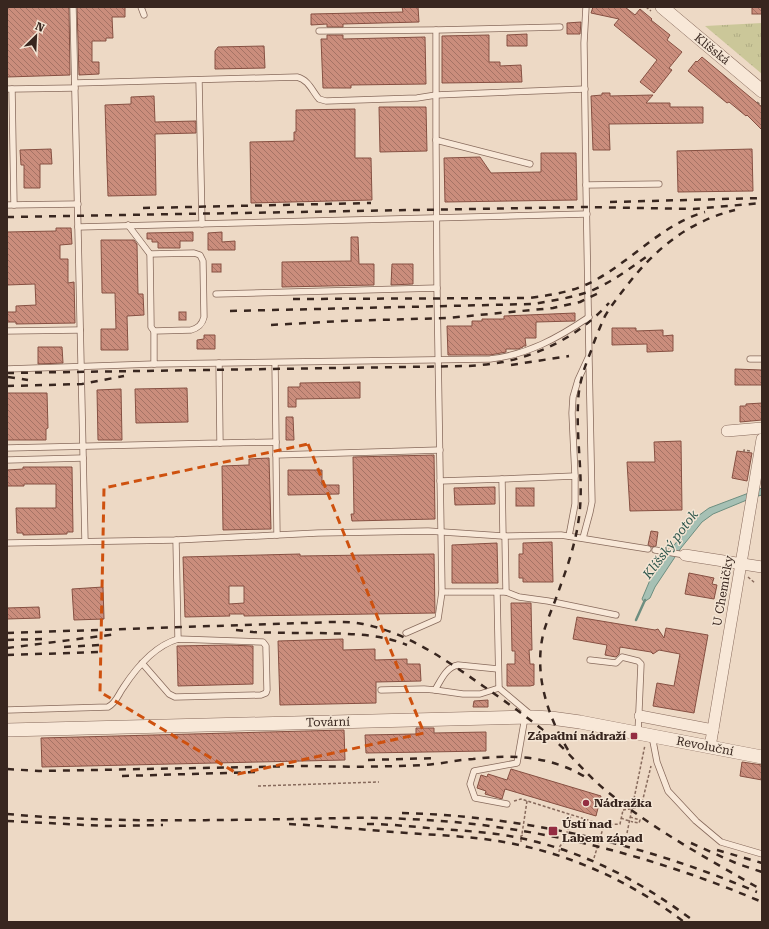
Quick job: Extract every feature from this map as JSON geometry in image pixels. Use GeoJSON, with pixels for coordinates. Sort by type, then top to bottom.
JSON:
{"type":"FeatureCollection","features":[{"type":"Feature","properties":{"kind":"street","name":"Klíšská"},"geometry":{"type":"LineString","coordinates":[[662,7],[762,91]]}},
{"type":"Feature","properties":{"kind":"street"},"geometry":{"type":"LineString","coordinates":[[727,431],[762,428]]}},
{"type":"Feature","properties":{"kind":"street","name":"U Chemičky"},"geometry":{"type":"LineString","coordinates":[[710,747],[762,439]]}},
{"type":"Feature","properties":{"kind":"street"},"geometry":{"type":"LineString","coordinates":[[683,555],[762,567]]}},
{"type":"Feature","properties":{"kind":"street","name":"Revoluční"},"geometry":{"type":"LineString","coordinates":[[640,716],[713,730]]}},
{"type":"Feature","properties":{"kind":"street","name":"Tovární"},"geometry":{"type":"LineString","coordinates":[[7,730],[529,717],[551,718],[646,737]]}},
{"type":"Feature","properties":{"kind":"street","name":"Revoluční"},"geometry":{"type":"LineString","coordinates":[[646,737],[762,757]]}},
{"type":"Feature","properties":{"kind":"lane"},"geometry":{"type":"LineString","coordinates":[[73,7],[85,542]]}},
{"type":"Feature","properties":{"kind":"lane"},"geometry":{"type":"LineString","coordinates":[[141,7],[144,14]]}},
{"type":"Feature","properties":{"kind":"lane"},"geometry":{"type":"LineString","coordinates":[[583,538],[592,502],[584,43],[586,7]]}},
{"type":"Feature","properties":{"kind":"lane"},"geometry":{"type":"LineString","coordinates":[[319,31],[560,27]]}},
{"type":"Feature","properties":{"kind":"lane"},"geometry":{"type":"LineString","coordinates":[[406,633],[438,619],[442,592],[437,288],[436,30]]}},
{"type":"Feature","properties":{"kind":"lane"},"geometry":{"type":"LineString","coordinates":[[14,205],[9,89],[75,85],[297,77],[303,78],[308,82],[319,99],[326,101],[585,89]]}},
{"type":"Feature","properties":{"kind":"lane"},"geometry":{"type":"LineString","coordinates":[[199,80],[202,224]]}},
{"type":"Feature","properties":{"kind":"lane"},"geometry":{"type":"LineString","coordinates":[[436,140],[530,164]]}},
{"type":"Feature","properties":{"kind":"lane"},"geometry":{"type":"LineString","coordinates":[[586,185],[659,184]]}},
{"type":"Feature","properties":{"kind":"lane"},"geometry":{"type":"LineString","coordinates":[[7,205],[78,204]]}},
{"type":"Feature","properties":{"kind":"lane"},"geometry":{"type":"LineString","coordinates":[[78,227],[587,214]]}},
{"type":"Feature","properties":{"kind":"lane"},"geometry":{"type":"LineString","coordinates":[[128,226],[150,254],[151,327],[154,331],[154,364]]}},
{"type":"Feature","properties":{"kind":"lane"},"geometry":{"type":"LineString","coordinates":[[150,254],[194,253],[200,255],[203,261],[204,317],[200,326],[191,330],[154,331]]}},
{"type":"Feature","properties":{"kind":"lane"},"geometry":{"type":"LineString","coordinates":[[216,294],[437,288]]}},
{"type":"Feature","properties":{"kind":"lane"},"geometry":{"type":"LineString","coordinates":[[7,369],[154,364],[490,359],[515,355],[533,349],[556,338],[588,317]]}},
{"type":"Feature","properties":{"kind":"lane"},"geometry":{"type":"LineString","coordinates":[[7,331],[80,330]]}},
{"type":"Feature","properties":{"kind":"lane"},"geometry":{"type":"LineString","coordinates":[[569,536],[575,504],[572,405],[575,389],[589,356]]}},
{"type":"Feature","properties":{"kind":"lane"},"geometry":{"type":"LineString","coordinates":[[750,359],[762,359]]}},
{"type":"Feature","properties":{"kind":"lane"},"geometry":{"type":"LineString","coordinates":[[275,362],[277,535]]}},
{"type":"Feature","properties":{"kind":"lane"},"geometry":{"type":"LineString","coordinates":[[219,364],[220,443]]}},
{"type":"Feature","properties":{"kind":"lane"},"geometry":{"type":"LineString","coordinates":[[7,448],[83,445],[276,442]]}},
{"type":"Feature","properties":{"kind":"lane"},"geometry":{"type":"LineString","coordinates":[[276,455],[440,450]]}},
{"type":"Feature","properties":{"kind":"lane"},"geometry":{"type":"LineString","coordinates":[[7,460],[83,458]]}},
{"type":"Feature","properties":{"kind":"lane"},"geometry":{"type":"LineString","coordinates":[[440,481],[575,476]]}},
{"type":"Feature","properties":{"kind":"lane"},"geometry":{"type":"LineString","coordinates":[[502,479],[506,592]]}},
{"type":"Feature","properties":{"kind":"lane"},"geometry":{"type":"LineString","coordinates":[[7,542],[176,540],[334,532],[441,532],[504,536],[569,536],[648,549]]}},
{"type":"Feature","properties":{"kind":"lane"},"geometry":{"type":"LineString","coordinates":[[176,540],[178,639]]}},
{"type":"Feature","properties":{"kind":"lane"},"geometry":{"type":"LineString","coordinates":[[655,550],[683,555]]}},
{"type":"Feature","properties":{"kind":"lane"},"geometry":{"type":"LineString","coordinates":[[442,592],[506,592],[519,597],[548,601],[616,615]]}},
{"type":"Feature","properties":{"kind":"lane"},"geometry":{"type":"LineString","coordinates":[[497,592],[499,688],[529,717],[517,763],[474,771],[470,784],[475,798],[507,804]]}},
{"type":"Feature","properties":{"kind":"lane"},"geometry":{"type":"LineString","coordinates":[[7,710],[108,707],[116,701],[142,663],[166,643],[178,639],[263,642],[266,646],[268,687],[266,693],[261,694],[175,697],[169,694],[142,663]]}},
{"type":"Feature","properties":{"kind":"lane"},"geometry":{"type":"LineString","coordinates":[[590,660],[616,663],[622,657],[638,661],[641,664],[640,716],[646,737],[655,749],[657,762],[668,791],[696,821],[721,842],[762,854]]}},
{"type":"Feature","properties":{"kind":"lane"},"geometry":{"type":"LineString","coordinates":[[435,690],[448,669],[453,665],[458,664],[498,669]]}},
{"type":"Feature","properties":{"kind":"lane"},"geometry":{"type":"LineString","coordinates":[[381,690],[424,689],[463,694],[480,694],[499,688]]}},
{"type":"Feature","properties":{"kind":"path"},"geometry":{"type":"LineString","coordinates":[[744,452],[744,450],[754,452]]}},
{"type":"Feature","properties":{"kind":"path"},"geometry":{"type":"LineString","coordinates":[[747,575],[755,584]]}},
{"type":"Feature","properties":{"kind":"path"},"geometry":{"type":"LineString","coordinates":[[627,833],[646,737]]}},
{"type":"Feature","properties":{"kind":"path"},"geometry":{"type":"LineString","coordinates":[[507,804],[520,799],[604,825],[620,824],[623,810],[641,807],[655,749]]}},
{"type":"Feature","properties":{"kind":"path"},"geometry":{"type":"LineString","coordinates":[[258,786],[379,782]]}},
{"type":"Feature","properties":{"kind":"path"},"geometry":{"type":"LineString","coordinates":[[521,842],[527,801]]}},
{"type":"Feature","properties":{"kind":"path"},"geometry":{"type":"LineString","coordinates":[[559,852],[560,846],[565,841],[570,815]]}},
{"type":"Feature","properties":{"kind":"path"},"geometry":{"type":"LineString","coordinates":[[621,818],[639,823],[640,820],[630,817]]}},
{"type":"Feature","properties":{"kind":"path"},"geometry":{"type":"LineString","coordinates":[[594,858],[604,825]]}},
{"type":"Feature","properties":{"kind":"highlighted area"},"geometry":{"type":"Polygon","coordinates":[[[308,444],[424,733],[238,774],[100,692],[104,488],[308,444]]]}},
{"type":"Feature","properties":{"kind":"green space"},"geometry":{"type":"Polygon","coordinates":[[[762,23],[762,74],[705,26],[762,23]]]}},
{"type":"Feature","properties":{"kind":"shaded area"},"geometry":{"type":"Polygon","coordinates":[[[762,488],[762,495],[713,514],[702,522],[681,548],[655,587],[650,598],[644,602],[642,599],[650,580],[675,544],[698,516],[709,508],[762,488]]]}},
{"type":"Feature","properties":{"kind":"building"},"geometry":{"type":"Polygon","coordinates":[[[7,7],[69,7],[70,75],[7,77],[7,7]]]}},
{"type":"Feature","properties":{"kind":"building"},"geometry":{"type":"Polygon","coordinates":[[[77,7],[125,7],[125,17],[112,17],[113,38],[106,38],[106,41],[92,41],[92,62],[99,62],[99,74],[79,75],[77,7]]]}},
{"type":"Feature","properties":{"kind":"building"},"geometry":{"type":"Polygon","coordinates":[[[402,7],[418,7],[419,22],[343,24],[343,27],[327,27],[327,24],[311,25],[311,14],[403,12],[402,7]]]}},
{"type":"Feature","properties":{"kind":"building"},"geometry":{"type":"Polygon","coordinates":[[[593,7],[625,7],[635,15],[640,9],[670,35],[667,40],[682,52],[669,68],[672,70],[654,93],[640,82],[657,60],[614,25],[619,19],[591,13],[593,7]]]}},
{"type":"Feature","properties":{"kind":"building"},"geometry":{"type":"Polygon","coordinates":[[[752,7],[762,7],[762,14],[752,14],[752,7]]]}},
{"type":"Feature","properties":{"kind":"building"},"geometry":{"type":"Polygon","coordinates":[[[581,22],[580,34],[567,34],[567,23],[581,22]]]}},
{"type":"Feature","properties":{"kind":"building"},"geometry":{"type":"Polygon","coordinates":[[[527,34],[527,46],[507,46],[507,35],[527,34]]]}},
{"type":"Feature","properties":{"kind":"building"},"geometry":{"type":"Polygon","coordinates":[[[327,35],[343,35],[343,39],[425,37],[426,84],[351,85],[351,88],[323,88],[321,39],[327,39],[327,35]]]}},
{"type":"Feature","properties":{"kind":"building"},"geometry":{"type":"Polygon","coordinates":[[[489,35],[489,62],[500,62],[500,66],[521,65],[522,82],[442,83],[442,36],[489,35]]]}},
{"type":"Feature","properties":{"kind":"building"},"geometry":{"type":"Polygon","coordinates":[[[264,46],[265,68],[215,69],[215,51],[218,47],[264,46]]]}},
{"type":"Feature","properties":{"kind":"building"},"geometry":{"type":"Polygon","coordinates":[[[702,57],[762,107],[762,130],[747,115],[746,116],[729,102],[727,103],[688,71],[696,61],[697,62],[702,57]]]}},
{"type":"Feature","properties":{"kind":"building"},"geometry":{"type":"Polygon","coordinates":[[[602,93],[610,93],[610,96],[653,95],[646,103],[670,103],[670,107],[703,107],[703,123],[609,124],[610,150],[593,150],[591,96],[602,95],[602,93]]]}},
{"type":"Feature","properties":{"kind":"building"},"geometry":{"type":"Polygon","coordinates":[[[154,96],[155,122],[196,121],[196,133],[155,134],[156,195],[108,196],[105,105],[131,104],[131,97],[154,96]]]}},
{"type":"Feature","properties":{"kind":"building"},"geometry":{"type":"Polygon","coordinates":[[[379,107],[426,107],[427,151],[380,152],[379,107]]]}},
{"type":"Feature","properties":{"kind":"building"},"geometry":{"type":"Polygon","coordinates":[[[355,109],[355,158],[371,158],[372,200],[251,203],[250,142],[294,141],[294,132],[296,132],[296,110],[355,109]]]}},
{"type":"Feature","properties":{"kind":"building"},"geometry":{"type":"Polygon","coordinates":[[[51,149],[52,164],[40,164],[40,188],[24,188],[24,165],[21,165],[20,150],[51,149]]]}},
{"type":"Feature","properties":{"kind":"building"},"geometry":{"type":"Polygon","coordinates":[[[752,149],[753,191],[678,192],[677,151],[752,149]]]}},
{"type":"Feature","properties":{"kind":"building"},"geometry":{"type":"Polygon","coordinates":[[[541,153],[576,153],[577,200],[445,202],[444,158],[480,157],[491,173],[541,172],[541,153]]]}},
{"type":"Feature","properties":{"kind":"building"},"geometry":{"type":"Polygon","coordinates":[[[56,228],[71,228],[72,244],[60,245],[60,259],[68,259],[68,283],[74,282],[75,323],[16,324],[16,322],[7,322],[7,312],[16,312],[16,306],[36,305],[35,284],[7,285],[7,232],[56,231],[56,228]]]}},
{"type":"Feature","properties":{"kind":"building"},"geometry":{"type":"Polygon","coordinates":[[[193,232],[193,241],[180,241],[180,248],[158,248],[158,242],[152,242],[152,239],[147,239],[147,233],[193,232]]]}},
{"type":"Feature","properties":{"kind":"building"},"geometry":{"type":"Polygon","coordinates":[[[222,232],[222,242],[235,241],[235,250],[208,250],[208,233],[222,232]]]}},
{"type":"Feature","properties":{"kind":"building"},"geometry":{"type":"Polygon","coordinates":[[[351,237],[358,237],[359,264],[374,264],[374,285],[282,287],[282,262],[351,261],[351,237]]]}},
{"type":"Feature","properties":{"kind":"building"},"geometry":{"type":"Polygon","coordinates":[[[101,240],[134,240],[137,244],[138,294],[143,294],[144,315],[127,316],[128,350],[101,350],[101,329],[116,329],[115,293],[102,293],[101,240]]]}},
{"type":"Feature","properties":{"kind":"building"},"geometry":{"type":"Polygon","coordinates":[[[212,264],[221,264],[221,272],[212,272],[212,264]]]}},
{"type":"Feature","properties":{"kind":"building"},"geometry":{"type":"Polygon","coordinates":[[[392,264],[413,264],[413,284],[391,285],[392,264]]]}},
{"type":"Feature","properties":{"kind":"building"},"geometry":{"type":"Polygon","coordinates":[[[179,312],[186,312],[186,320],[179,320],[179,312]]]}},
{"type":"Feature","properties":{"kind":"building"},"geometry":{"type":"Polygon","coordinates":[[[575,313],[575,321],[536,322],[536,338],[525,338],[526,346],[518,349],[506,349],[506,352],[490,355],[448,355],[447,326],[472,326],[472,321],[482,321],[482,319],[504,319],[504,316],[575,313]]]}},
{"type":"Feature","properties":{"kind":"building"},"geometry":{"type":"Polygon","coordinates":[[[612,328],[636,328],[636,331],[663,330],[663,336],[673,335],[673,351],[647,352],[647,344],[612,345],[612,328]]]}},
{"type":"Feature","properties":{"kind":"building"},"geometry":{"type":"Polygon","coordinates":[[[204,335],[215,335],[215,349],[197,349],[197,340],[204,339],[204,335]]]}},
{"type":"Feature","properties":{"kind":"building"},"geometry":{"type":"Polygon","coordinates":[[[38,347],[62,347],[63,363],[38,364],[38,347]]]}},
{"type":"Feature","properties":{"kind":"building"},"geometry":{"type":"Polygon","coordinates":[[[735,369],[762,370],[762,385],[735,385],[735,369]]]}},
{"type":"Feature","properties":{"kind":"building"},"geometry":{"type":"Polygon","coordinates":[[[360,382],[360,398],[296,399],[296,407],[288,407],[288,387],[300,387],[300,383],[360,382]]]}},
{"type":"Feature","properties":{"kind":"building"},"geometry":{"type":"Polygon","coordinates":[[[187,388],[188,422],[136,423],[135,389],[187,388]]]}},
{"type":"Feature","properties":{"kind":"building"},"geometry":{"type":"Polygon","coordinates":[[[121,389],[122,440],[98,440],[97,390],[121,389]]]}},
{"type":"Feature","properties":{"kind":"building"},"geometry":{"type":"Polygon","coordinates":[[[7,393],[47,393],[48,428],[46,429],[46,440],[7,440],[7,393]]]}},
{"type":"Feature","properties":{"kind":"building"},"geometry":{"type":"Polygon","coordinates":[[[762,403],[762,420],[740,422],[740,406],[762,403]]]}},
{"type":"Feature","properties":{"kind":"building"},"geometry":{"type":"Polygon","coordinates":[[[286,417],[293,417],[294,440],[286,440],[286,417]]]}},
{"type":"Feature","properties":{"kind":"building"},"geometry":{"type":"Polygon","coordinates":[[[681,441],[682,510],[630,511],[627,462],[655,462],[654,442],[681,441]]]}},
{"type":"Feature","properties":{"kind":"building"},"geometry":{"type":"Polygon","coordinates":[[[737,451],[752,453],[747,481],[732,478],[737,451]]]}},
{"type":"Feature","properties":{"kind":"building"},"geometry":{"type":"Polygon","coordinates":[[[434,455],[435,519],[352,521],[351,514],[354,514],[353,457],[434,455]]]}},
{"type":"Feature","properties":{"kind":"building"},"geometry":{"type":"Polygon","coordinates":[[[269,458],[271,529],[223,530],[222,466],[249,465],[249,459],[269,458]]]}},
{"type":"Feature","properties":{"kind":"building"},"geometry":{"type":"Polygon","coordinates":[[[23,467],[72,467],[73,532],[67,532],[67,534],[23,535],[23,533],[17,533],[16,508],[56,508],[56,484],[24,484],[24,486],[7,486],[7,470],[23,469],[23,467]]]}},
{"type":"Feature","properties":{"kind":"building"},"geometry":{"type":"Polygon","coordinates":[[[288,470],[322,470],[322,485],[339,485],[339,494],[288,495],[288,470]]]}},
{"type":"Feature","properties":{"kind":"building"},"geometry":{"type":"Polygon","coordinates":[[[495,487],[495,504],[455,505],[454,488],[495,487]]]}},
{"type":"Feature","properties":{"kind":"building"},"geometry":{"type":"Polygon","coordinates":[[[516,488],[534,488],[534,506],[516,506],[516,488]]]}},
{"type":"Feature","properties":{"kind":"building"},"geometry":{"type":"Polygon","coordinates":[[[651,531],[658,532],[656,546],[652,547],[648,545],[651,531]]]}},
{"type":"Feature","properties":{"kind":"building"},"geometry":{"type":"Polygon","coordinates":[[[552,542],[553,582],[523,582],[523,578],[519,578],[519,554],[523,554],[523,543],[552,542]]]}},
{"type":"Feature","properties":{"kind":"building"},"geometry":{"type":"Polygon","coordinates":[[[497,543],[498,583],[452,583],[452,545],[497,543]]]}},
{"type":"Feature","properties":{"kind":"building"},"geometry":{"type":"Polygon","coordinates":[[[300,554],[300,556],[434,554],[435,613],[244,616],[244,614],[229,614],[230,616],[185,617],[183,557],[300,554]],[[229,586],[229,604],[244,603],[244,586],[229,586]]]}},
{"type":"Feature","properties":{"kind":"building"},"geometry":{"type":"Polygon","coordinates":[[[689,573],[714,578],[712,584],[717,585],[714,599],[685,594],[689,573]]]}},
{"type":"Feature","properties":{"kind":"building"},"geometry":{"type":"Polygon","coordinates":[[[103,587],[104,619],[74,620],[72,589],[103,587]]]}},
{"type":"Feature","properties":{"kind":"building"},"geometry":{"type":"Polygon","coordinates":[[[511,603],[531,603],[532,650],[529,650],[530,664],[534,664],[534,685],[507,686],[507,664],[515,664],[515,651],[512,651],[511,603]]]}},
{"type":"Feature","properties":{"kind":"building"},"geometry":{"type":"Polygon","coordinates":[[[39,607],[40,618],[7,619],[7,608],[39,607]]]}},
{"type":"Feature","properties":{"kind":"building"},"geometry":{"type":"Polygon","coordinates":[[[577,617],[655,630],[658,629],[664,638],[666,628],[708,635],[694,713],[653,706],[657,683],[674,686],[680,654],[659,650],[653,654],[651,652],[620,647],[619,654],[616,657],[605,655],[607,645],[573,639],[577,617]]]}},
{"type":"Feature","properties":{"kind":"building"},"geometry":{"type":"Polygon","coordinates":[[[343,639],[343,650],[375,649],[375,660],[407,659],[407,664],[420,664],[421,681],[376,682],[376,703],[280,705],[278,641],[343,639]]]}},
{"type":"Feature","properties":{"kind":"building"},"geometry":{"type":"Polygon","coordinates":[[[177,646],[253,646],[253,684],[178,686],[177,646]]]}},
{"type":"Feature","properties":{"kind":"building"},"geometry":{"type":"Polygon","coordinates":[[[488,700],[488,707],[473,707],[474,701],[488,700]]]}},
{"type":"Feature","properties":{"kind":"building"},"geometry":{"type":"Polygon","coordinates":[[[416,728],[434,728],[434,733],[486,732],[486,751],[366,753],[365,735],[416,734],[416,728]]]}},
{"type":"Feature","properties":{"kind":"building"},"geometry":{"type":"Polygon","coordinates":[[[344,730],[345,760],[42,767],[41,738],[344,730]]]}},
{"type":"Feature","properties":{"kind":"building"},"geometry":{"type":"Polygon","coordinates":[[[742,762],[762,765],[762,780],[740,776],[742,762]]]}},
{"type":"Feature","properties":{"kind":"building"},"geometry":{"type":"Polygon","coordinates":[[[511,769],[601,796],[596,816],[505,789],[502,799],[485,794],[486,791],[477,788],[481,775],[487,777],[488,774],[507,780],[511,769]]]}},
{"type":"Feature","properties":{"kind":"waterway","name":"Klíšský potok"},"geometry":{"type":"LineString","coordinates":[[636,620],[645,600]]}},
{"type":"Feature","properties":{"kind":"railway"},"geometry":{"type":"LineString","coordinates":[[610,202],[762,198]]}},
{"type":"Feature","properties":{"kind":"railway"},"geometry":{"type":"LineString","coordinates":[[143,208],[371,203]]}},
{"type":"Feature","properties":{"kind":"railway"},"geometry":{"type":"LineString","coordinates":[[7,217],[587,207],[693,209],[762,203]]}},
{"type":"Feature","properties":{"kind":"railway"},"geometry":{"type":"LineString","coordinates":[[568,750],[560,737],[548,708],[541,677],[540,662],[544,631],[562,582],[578,524],[581,494],[578,405],[580,384],[584,371],[605,316],[625,288],[648,261],[673,239],[687,230],[718,215],[735,210]]}},
{"type":"Feature","properties":{"kind":"railway"},"geometry":{"type":"LineString","coordinates":[[293,299],[529,298],[559,293],[586,285],[617,267],[665,231],[691,217],[705,212]]}},
{"type":"Feature","properties":{"kind":"railway"},"geometry":{"type":"LineString","coordinates":[[230,311],[533,304],[567,298],[596,289],[611,281],[646,257]]}},
{"type":"Feature","properties":{"kind":"railway"},"geometry":{"type":"LineString","coordinates":[[271,325],[447,318],[553,308],[580,302],[603,291]]}},
{"type":"Feature","properties":{"kind":"railway"},"geometry":{"type":"LineString","coordinates":[[7,373],[469,366],[490,364],[518,358],[547,348],[574,333],[609,303]]}},
{"type":"Feature","properties":{"kind":"railway"},"geometry":{"type":"LineString","coordinates":[[511,365],[569,356]]}},
{"type":"Feature","properties":{"kind":"railway"},"geometry":{"type":"LineString","coordinates":[[7,386],[82,384],[124,376]]}},
{"type":"Feature","properties":{"kind":"railway"},"geometry":{"type":"LineString","coordinates":[[8,377],[28,380]]}},
{"type":"Feature","properties":{"kind":"railway"},"geometry":{"type":"LineString","coordinates":[[7,633],[332,622],[348,622],[380,628],[411,641],[441,657],[469,676],[516,709],[548,734],[593,779],[627,807],[684,844],[762,890]]}},
{"type":"Feature","properties":{"kind":"railway"},"geometry":{"type":"LineString","coordinates":[[236,630],[253,632],[352,634],[385,638],[407,645]]}},
{"type":"Feature","properties":{"kind":"railway"},"geometry":{"type":"LineString","coordinates":[[7,648],[118,634]]}},
{"type":"Feature","properties":{"kind":"railway"},"geometry":{"type":"LineString","coordinates":[[7,640],[44,639]]}},
{"type":"Feature","properties":{"kind":"railway"},"geometry":{"type":"LineString","coordinates":[[64,647],[101,645]]}},
{"type":"Feature","properties":{"kind":"railway"},"geometry":{"type":"LineString","coordinates":[[7,655],[100,652]]}},
{"type":"Feature","properties":{"kind":"railway"},"geometry":{"type":"LineString","coordinates":[[7,769],[39,771],[306,766],[395,766],[430,764],[488,757],[519,757],[548,761],[576,772],[590,780]]}},
{"type":"Feature","properties":{"kind":"railway"},"geometry":{"type":"LineString","coordinates":[[368,760],[438,758]]}},
{"type":"Feature","properties":{"kind":"railway"},"geometry":{"type":"LineString","coordinates":[[122,776],[259,772]]}},
{"type":"Feature","properties":{"kind":"railway"},"geometry":{"type":"LineString","coordinates":[[402,813],[448,815],[493,820],[583,836],[671,860],[757,892]]}},
{"type":"Feature","properties":{"kind":"railway"},"geometry":{"type":"LineString","coordinates":[[7,814],[118,820],[408,819],[499,827],[589,844],[633,856],[676,869],[762,902]]}},
{"type":"Feature","properties":{"kind":"railway"},"geometry":{"type":"LineString","coordinates":[[7,821],[106,826],[163,825]]}},
{"type":"Feature","properties":{"kind":"railway"},"geometry":{"type":"LineString","coordinates":[[289,824],[491,840],[543,851],[569,859],[617,880],[640,892],[684,922]]}},
{"type":"Feature","properties":{"kind":"railway"},"geometry":{"type":"LineString","coordinates":[[367,824],[487,833],[515,837],[564,850],[610,869],[654,893],[695,922]]}},
{"type":"Feature","properties":{"kind":"railway"},"geometry":{"type":"LineString","coordinates":[[691,843],[738,864],[762,872]]}},
{"type":"Feature","properties":{"kind":"railway"},"geometry":{"type":"LineString","coordinates":[[717,850],[762,863]]}},
{"type":"Feature","properties":{"kind":"place","name":"Západní nádraží"},"geometry":{"type":"Point","coordinates":[634,736]}},
{"type":"Feature","properties":{"kind":"place","name":"Nádražka"},"geometry":{"type":"Point","coordinates":[586,803]}},
{"type":"Feature","properties":{"kind":"place","name":"Ústí nad Labem západ"},"geometry":{"type":"Point","coordinates":[553,831]}}]}
